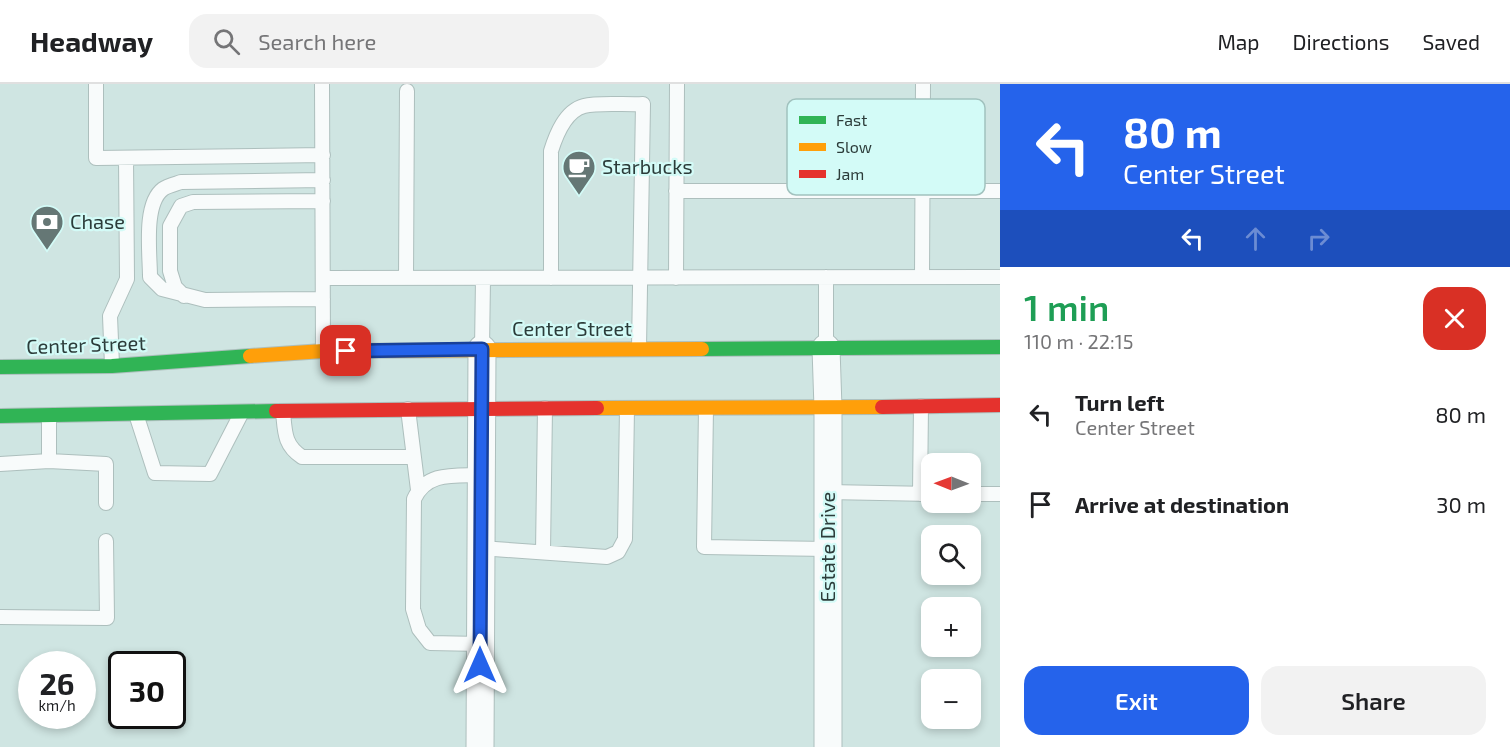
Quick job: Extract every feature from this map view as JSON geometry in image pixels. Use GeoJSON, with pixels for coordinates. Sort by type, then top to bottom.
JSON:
{"type":"FeatureCollection","features":[{"type":"Feature","properties":{"kind":"main road","name":"Center Street"},"geometry":{"type":"LineString","coordinates":[[0,368],[112,366],[323,351],[1000,347]]}},
{"type":"Feature","properties":{"kind":"main road"},"geometry":{"type":"LineString","coordinates":[[0,416],[481,408],[828,408],[1000,405]]}},
{"type":"Feature","properties":{"kind":"street","name":"Estate Drive"},"geometry":{"type":"LineString","coordinates":[[826,348],[828,747]]}},
{"type":"Feature","properties":{"kind":"street"},"geometry":{"type":"LineString","coordinates":[[480,747],[482,349]]}},
{"type":"Feature","properties":{"kind":"lane"},"geometry":{"type":"LineString","coordinates":[[96,84],[96,158],[323,155]]}},
{"type":"Feature","properties":{"kind":"lane"},"geometry":{"type":"LineString","coordinates":[[322,84],[323,351]]}},
{"type":"Feature","properties":{"kind":"lane"},"geometry":{"type":"LineString","coordinates":[[676,278],[677,84]]}},
{"type":"Feature","properties":{"kind":"lane"},"geometry":{"type":"LineString","coordinates":[[923,84],[923,99]]}},
{"type":"Feature","properties":{"kind":"lane"},"geometry":{"type":"LineString","coordinates":[[406,278],[407,91]]}},
{"type":"Feature","properties":{"kind":"lane"},"geometry":{"type":"LineString","coordinates":[[551,278],[551,151],[556,134],[567,118],[583,106],[643,104],[639,348]]}},
{"type":"Feature","properties":{"kind":"lane"},"geometry":{"type":"LineString","coordinates":[[112,366],[110,316],[127,279],[126,158]]}},
{"type":"Feature","properties":{"kind":"lane"},"geometry":{"type":"LineString","coordinates":[[323,180],[181,182],[163,190],[153,201],[149,222],[150,277],[162,289],[204,300],[323,299]]}},
{"type":"Feature","properties":{"kind":"lane"},"geometry":{"type":"LineString","coordinates":[[676,190],[787,190]]}},
{"type":"Feature","properties":{"kind":"lane"},"geometry":{"type":"LineString","coordinates":[[985,192],[1000,192]]}},
{"type":"Feature","properties":{"kind":"lane"},"geometry":{"type":"LineString","coordinates":[[922,195],[922,277]]}},
{"type":"Feature","properties":{"kind":"lane"},"geometry":{"type":"LineString","coordinates":[[184,296],[176,287],[170,271],[170,226],[181,206],[192,202],[323,201]]}},
{"type":"Feature","properties":{"kind":"lane"},"geometry":{"type":"LineString","coordinates":[[826,277],[826,348]]}},
{"type":"Feature","properties":{"kind":"lane"},"geometry":{"type":"LineString","coordinates":[[323,278],[1000,277]]}},
{"type":"Feature","properties":{"kind":"lane"},"geometry":{"type":"LineString","coordinates":[[482,349],[483,279]]}},
{"type":"Feature","properties":{"kind":"lane"},"geometry":{"type":"LineString","coordinates":[[921,406],[924,453]]}},
{"type":"Feature","properties":{"kind":"lane"},"geometry":{"type":"LineString","coordinates":[[543,552],[544,408]]}},
{"type":"Feature","properties":{"kind":"lane"},"geometry":{"type":"LineString","coordinates":[[480,548],[607,556],[618,552],[625,539],[627,408]]}},
{"type":"Feature","properties":{"kind":"lane"},"geometry":{"type":"LineString","coordinates":[[706,408],[704,547],[828,549]]}},
{"type":"Feature","properties":{"kind":"lane"},"geometry":{"type":"LineString","coordinates":[[408,409],[418,490]]}},
{"type":"Feature","properties":{"kind":"lane"},"geometry":{"type":"LineString","coordinates":[[136,414],[155,473],[210,474],[242,412]]}},
{"type":"Feature","properties":{"kind":"lane"},"geometry":{"type":"LineString","coordinates":[[284,412],[285,436],[292,451],[302,457],[414,457]]}},
{"type":"Feature","properties":{"kind":"lane"},"geometry":{"type":"LineString","coordinates":[[49,416],[50,461]]}},
{"type":"Feature","properties":{"kind":"lane"},"geometry":{"type":"LineString","coordinates":[[0,464],[50,461],[106,464],[106,503]]}},
{"type":"Feature","properties":{"kind":"lane"},"geometry":{"type":"LineString","coordinates":[[481,475],[444,477],[426,481],[418,490],[414,498],[413,609],[419,629],[430,643],[481,644]]}},
{"type":"Feature","properties":{"kind":"lane"},"geometry":{"type":"LineString","coordinates":[[828,492],[921,494]]}},
{"type":"Feature","properties":{"kind":"lane"},"geometry":{"type":"LineString","coordinates":[[981,494],[1000,494]]}},
{"type":"Feature","properties":{"kind":"lane"},"geometry":{"type":"LineString","coordinates":[[0,617],[107,618],[106,541]]}},
{"type":"Feature","properties":{"kind":"traffic: fast"},"geometry":{"type":"LineString","coordinates":[[702,349],[1000,347]]}},
{"type":"Feature","properties":{"kind":"traffic: fast"},"geometry":{"type":"LineString","coordinates":[[0,367],[112,366],[250,356]]}},
{"type":"Feature","properties":{"kind":"traffic: fast"},"geometry":{"type":"LineString","coordinates":[[0,416],[276,411]]}},
{"type":"Feature","properties":{"kind":"traffic: slow"},"geometry":{"type":"LineString","coordinates":[[250,356],[323,351],[702,349]]}},
{"type":"Feature","properties":{"kind":"traffic: slow"},"geometry":{"type":"LineString","coordinates":[[597,408],[882,407]]}},
{"type":"Feature","properties":{"kind":"traffic: jam"},"geometry":{"type":"LineString","coordinates":[[882,407],[1000,405]]}},
{"type":"Feature","properties":{"kind":"traffic: jam"},"geometry":{"type":"LineString","coordinates":[[276,411],[597,408]]}},
{"type":"Feature","properties":{"kind":"place","name":"Starbucks"},"geometry":{"type":"Point","coordinates":[579,196]}},
{"type":"Feature","properties":{"kind":"place","name":"Chase"},"geometry":{"type":"Point","coordinates":[47,251]}},
{"type":"Feature","properties":{"kind":"route"},"geometry":{"type":"LineString","coordinates":[[346,351],[482,349],[480,665]]}}]}
